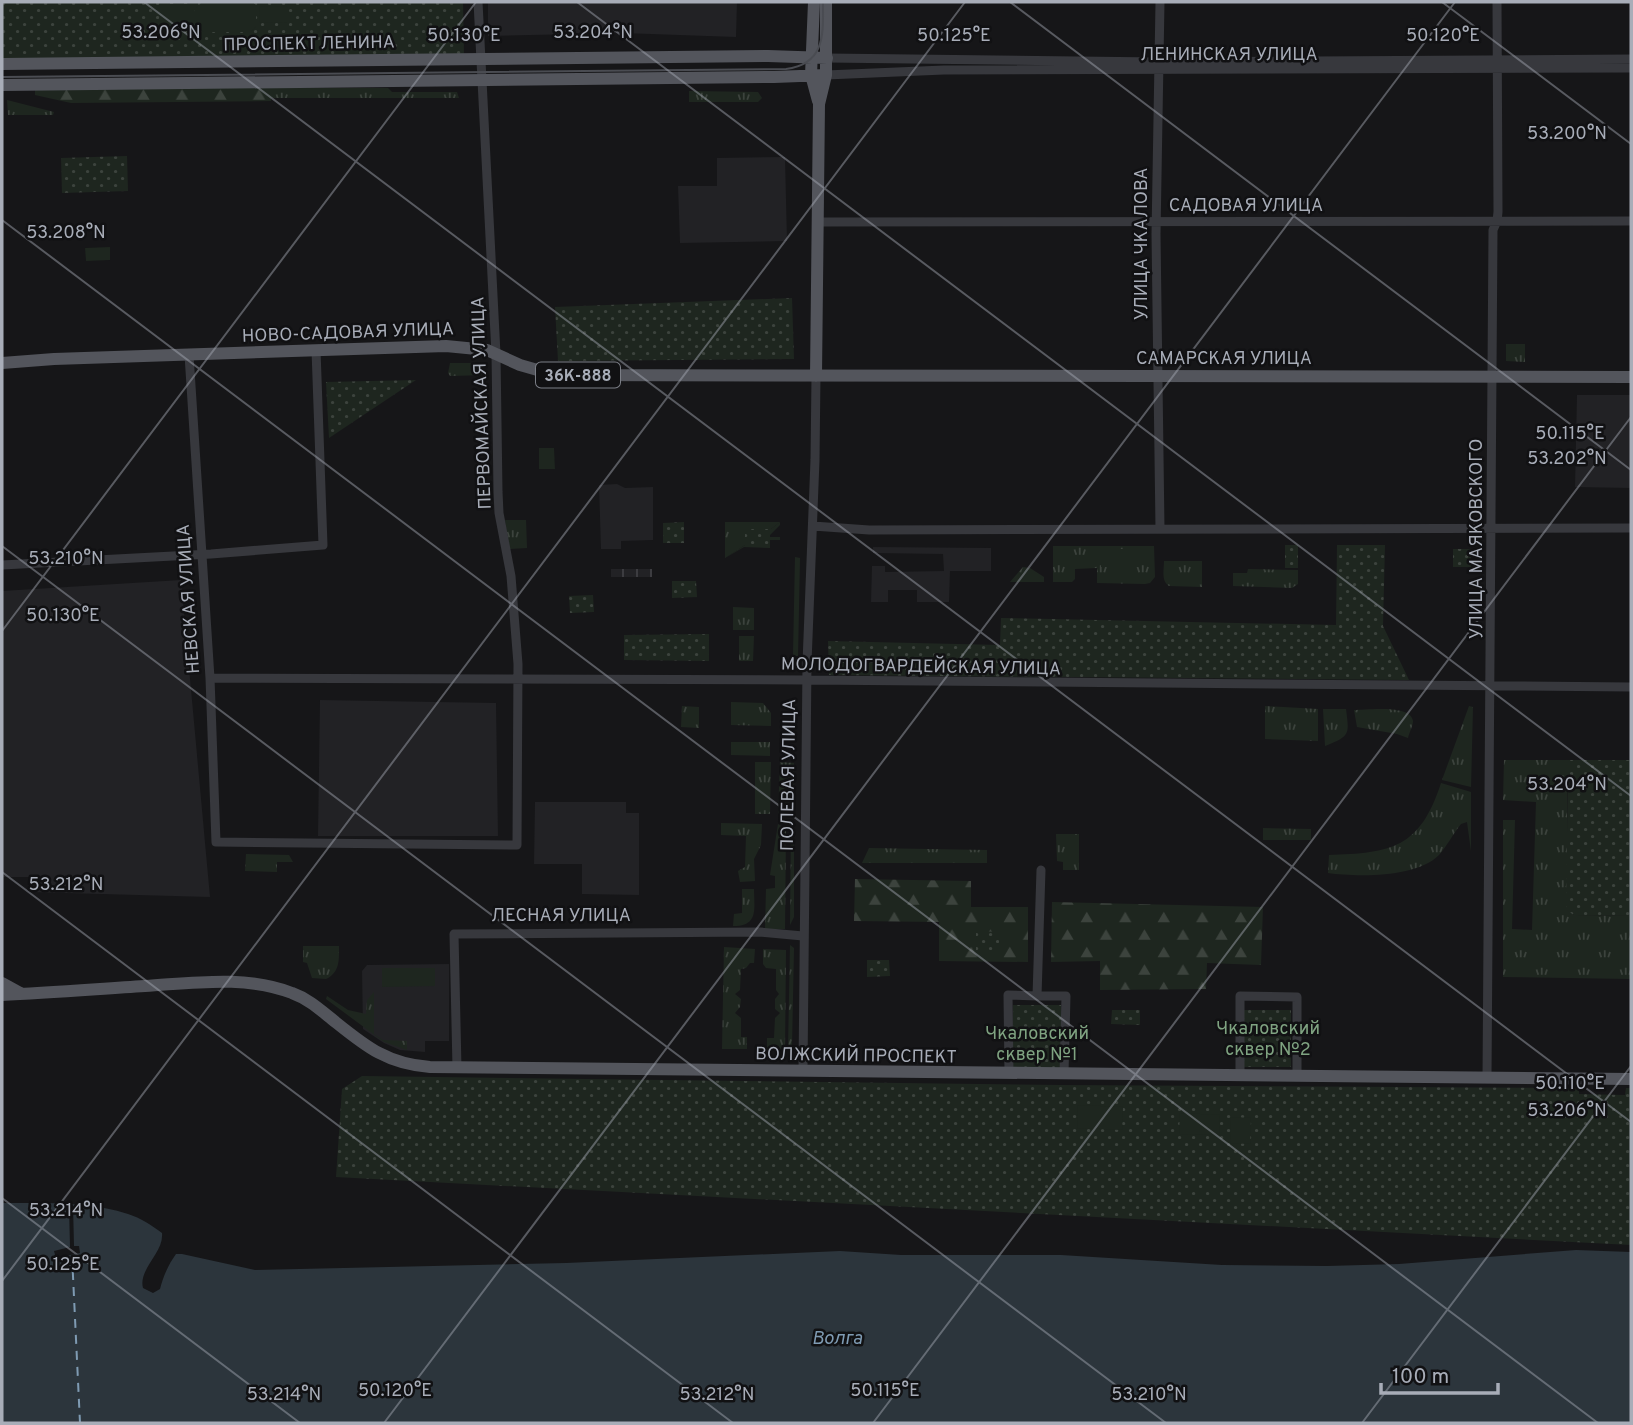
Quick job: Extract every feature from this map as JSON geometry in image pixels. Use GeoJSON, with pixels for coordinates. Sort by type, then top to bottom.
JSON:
{"type":"FeatureCollection","features":[{"type":"Feature","properties":{"kind":"main road"},"geometry":{"type":"LineString","coordinates":[[814,2],[811,75],[819,104],[816,376]]}},
{"type":"Feature","properties":{"kind":"main road"},"geometry":{"type":"LineString","coordinates":[[819,104],[827,75],[826,2]]}},
{"type":"Feature","properties":{"kind":"main road","name":"ПРОСПЕКТ ЛЕНИНА"},"geometry":{"type":"LineString","coordinates":[[2,64],[768,56],[827,58]]}},
{"type":"Feature","properties":{"kind":"main road"},"geometry":{"type":"LineString","coordinates":[[2,85],[827,75]]}},
{"type":"Feature","properties":{"kind":"main road","name":"НОВО-САДОВАЯ УЛИЦА"},"geometry":{"type":"LineString","coordinates":[[2,363],[446,346],[478,348],[520,365],[555,374],[816,376]]}},
{"type":"Feature","properties":{"kind":"main road","name":"САМАРСКАЯ УЛИЦА"},"geometry":{"type":"LineString","coordinates":[[816,376],[1631,377]]}},
{"type":"Feature","properties":{"kind":"main road","name":"ВОЛЖСКИЙ ПРОСПЕКТ"},"geometry":{"type":"LineString","coordinates":[[22,994],[234,982],[260,983],[294,993],[386,1058],[410,1066],[1631,1079]]}},
{"type":"Feature","properties":{"kind":"main road"},"geometry":{"type":"LineString","coordinates":[[2,983],[22,994]]}},
{"type":"Feature","properties":{"kind":"main road"},"geometry":{"type":"LineString","coordinates":[[2,995],[22,994]]}},
{"type":"Feature","properties":{"kind":"street","name":"ПЕРВОМАЙСКАЯ УЛИЦА"},"geometry":{"type":"LineString","coordinates":[[478,2],[496,354],[499,513],[511,576],[519,679],[517,845]]}},
{"type":"Feature","properties":{"kind":"street","name":"УЛИЦА ЧКАЛОВА"},"geometry":{"type":"LineString","coordinates":[[1160,2],[1157,221],[1160,529]]}},
{"type":"Feature","properties":{"kind":"street","name":"УЛИЦА МАЯКОВСКОГО"},"geometry":{"type":"LineString","coordinates":[[1487,1078],[1497,2]]}},
{"type":"Feature","properties":{"kind":"street","name":"ЛЕНИНСКАЯ УЛИЦА"},"geometry":{"type":"LineString","coordinates":[[827,58],[1159,66]]}},
{"type":"Feature","properties":{"kind":"street","name":"ЛЕНИНСКАЯ УЛИЦА"},"geometry":{"type":"LineString","coordinates":[[827,75],[944,70],[1631,59]]}},
{"type":"Feature","properties":{"kind":"street","name":"ЛЕНИНСКАЯ УЛИЦА"},"geometry":{"type":"LineString","coordinates":[[1497,63],[1631,68]]}},
{"type":"Feature","properties":{"kind":"street","name":"САДОВАЯ УЛИЦА"},"geometry":{"type":"LineString","coordinates":[[819,222],[1631,221]]}},
{"type":"Feature","properties":{"kind":"street"},"geometry":{"type":"LineString","coordinates":[[2,565],[201,555],[323,545],[316,350]]}},
{"type":"Feature","properties":{"kind":"street","name":"НЕВСКАЯ УЛИЦА"},"geometry":{"type":"LineString","coordinates":[[188,355],[210,678],[216,842],[517,845]]}},
{"type":"Feature","properties":{"kind":"street","name":"ПОЛЕВАЯ УЛИЦА"},"geometry":{"type":"LineString","coordinates":[[803,1071],[807,680],[816,376]]}},
{"type":"Feature","properties":{"kind":"street"},"geometry":{"type":"LineString","coordinates":[[813,526],[861,530],[1631,528]]}},
{"type":"Feature","properties":{"kind":"street","name":"МОЛОДОГВАРДЕЙСКАЯ УЛИЦА"},"geometry":{"type":"LineString","coordinates":[[210,678],[1631,687]]}},
{"type":"Feature","properties":{"kind":"street"},"geometry":{"type":"LineString","coordinates":[[1037,996],[1041,870]]}},
{"type":"Feature","properties":{"kind":"street","name":"ЛЕСНАЯ УЛИЦА"},"geometry":{"type":"LineString","coordinates":[[457,1068],[454,934],[760,932],[803,936]]}},
{"type":"Feature","properties":{"kind":"street"},"geometry":{"type":"LineString","coordinates":[[1009,1073],[1008,995],[1066,996],[1065,1074]]}},
{"type":"Feature","properties":{"kind":"street"},"geometry":{"type":"LineString","coordinates":[[1240,1075],[1240,996],[1297,997],[1297,1076]]}},
{"type":"Feature","properties":{"kind":"shaded area"},"geometry":{"type":"Polygon","coordinates":[[[488,2],[737,2],[736,37],[622,33],[488,36],[488,2]]]}},
{"type":"Feature","properties":{"kind":"shaded area"},"geometry":{"type":"Polygon","coordinates":[[[785,157],[787,241],[680,243],[678,186],[717,186],[717,158],[785,157]]]}},
{"type":"Feature","properties":{"kind":"shaded area"},"geometry":{"type":"Polygon","coordinates":[[[1577,395],[1631,395],[1631,488],[1575,487],[1577,395]]]}},
{"type":"Feature","properties":{"kind":"shaded area"},"geometry":{"type":"Polygon","coordinates":[[[617,484],[625,488],[653,487],[653,540],[621,541],[621,549],[601,549],[599,485],[617,484]]]}},
{"type":"Feature","properties":{"kind":"shaded area"},"geometry":{"type":"Polygon","coordinates":[[[873,547],[991,548],[991,571],[950,571],[949,602],[917,602],[917,590],[888,590],[888,602],[871,602],[872,566],[885,566],[885,572],[944,571],[943,554],[873,553],[873,547]]]}},
{"type":"Feature","properties":{"kind":"shaded area"},"geometry":{"type":"Polygon","coordinates":[[[611,569],[652,569],[652,577],[611,577],[611,569]]]}},
{"type":"Feature","properties":{"kind":"shaded area"},"geometry":{"type":"Polygon","coordinates":[[[181,580],[210,897],[29,892],[29,877],[2,877],[2,591],[181,580]]]}},
{"type":"Feature","properties":{"kind":"shaded area"},"geometry":{"type":"Polygon","coordinates":[[[320,700],[496,703],[498,836],[318,836],[320,700]]]}},
{"type":"Feature","properties":{"kind":"shaded area"},"geometry":{"type":"Polygon","coordinates":[[[535,802],[626,802],[626,813],[639,813],[639,895],[582,894],[582,864],[534,864],[535,802]]]}},
{"type":"Feature","properties":{"kind":"shaded area"},"geometry":{"type":"Polygon","coordinates":[[[449,964],[449,1041],[425,1041],[425,1052],[400,1050],[363,1029],[362,971],[367,965],[449,964]]]}},
{"type":"Feature","properties":{"kind":"green space"},"geometry":{"type":"Polygon","coordinates":[[[2,2],[463,2],[464,56],[2,59],[2,2]]]}},
{"type":"Feature","properties":{"kind":"green space"},"geometry":{"type":"Polygon","coordinates":[[[202,2],[252,2],[256,5],[256,26],[251,32],[204,32],[196,26],[196,8],[202,2]]]}},
{"type":"Feature","properties":{"kind":"green space"},"geometry":{"type":"Polygon","coordinates":[[[159,4],[194,4],[194,24],[159,24],[159,4]]]}},
{"type":"Feature","properties":{"kind":"green space"},"geometry":{"type":"Polygon","coordinates":[[[287,6],[287,22],[260,23],[259,7],[287,6]]]}},
{"type":"Feature","properties":{"kind":"green space"},"geometry":{"type":"Polygon","coordinates":[[[271,87],[271,101],[71,103],[35,95],[35,90],[271,87]]]}},
{"type":"Feature","properties":{"kind":"green space"},"geometry":{"type":"Polygon","coordinates":[[[271,88],[388,88],[392,92],[457,92],[459,98],[271,98],[271,88]]]}},
{"type":"Feature","properties":{"kind":"green space"},"geometry":{"type":"Polygon","coordinates":[[[689,91],[758,92],[762,98],[758,102],[689,102],[689,91]]]}},
{"type":"Feature","properties":{"kind":"green space"},"geometry":{"type":"Polygon","coordinates":[[[7,100],[54,112],[53,115],[8,115],[7,100]]]}},
{"type":"Feature","properties":{"kind":"green space"},"geometry":{"type":"Polygon","coordinates":[[[127,156],[128,191],[62,193],[61,158],[127,156]]]}},
{"type":"Feature","properties":{"kind":"green space"},"geometry":{"type":"Polygon","coordinates":[[[110,247],[110,260],[86,261],[85,248],[110,247]]]}},
{"type":"Feature","properties":{"kind":"green space"},"geometry":{"type":"Polygon","coordinates":[[[792,298],[794,359],[558,361],[555,307],[792,298]]]}},
{"type":"Feature","properties":{"kind":"green space"},"geometry":{"type":"Polygon","coordinates":[[[1506,344],[1525,344],[1525,362],[1506,361],[1506,344]]]}},
{"type":"Feature","properties":{"kind":"green space"},"geometry":{"type":"Polygon","coordinates":[[[450,363],[475,363],[486,375],[450,376],[450,363]]]}},
{"type":"Feature","properties":{"kind":"green space"},"geometry":{"type":"Polygon","coordinates":[[[416,380],[329,438],[326,382],[416,380]]]}},
{"type":"Feature","properties":{"kind":"green space"},"geometry":{"type":"Polygon","coordinates":[[[539,448],[554,448],[555,469],[539,469],[539,448]]]}},
{"type":"Feature","properties":{"kind":"green space"},"geometry":{"type":"Polygon","coordinates":[[[505,520],[526,520],[527,548],[509,549],[505,520]]]}},
{"type":"Feature","properties":{"kind":"green space"},"geometry":{"type":"Polygon","coordinates":[[[684,522],[684,543],[663,543],[663,523],[684,522]]]}},
{"type":"Feature","properties":{"kind":"green space"},"geometry":{"type":"Polygon","coordinates":[[[725,522],[780,522],[771,529],[745,529],[745,545],[725,558],[725,522]]]}},
{"type":"Feature","properties":{"kind":"green space"},"geometry":{"type":"Polygon","coordinates":[[[780,522],[770,537],[780,537],[780,540],[770,540],[770,548],[744,547],[725,558],[745,545],[745,529],[771,529],[780,522]]]}},
{"type":"Feature","properties":{"kind":"green space"},"geometry":{"type":"Polygon","coordinates":[[[1285,545],[1298,545],[1298,568],[1285,568],[1285,545]]]}},
{"type":"Feature","properties":{"kind":"green space"},"geometry":{"type":"Polygon","coordinates":[[[1337,545],[1385,545],[1383,626],[1409,680],[829,675],[828,641],[1000,645],[1001,618],[1336,625],[1337,545]]]}},
{"type":"Feature","properties":{"kind":"green space"},"geometry":{"type":"Polygon","coordinates":[[[1053,546],[1154,546],[1155,577],[1145,584],[1097,583],[1097,568],[1075,569],[1075,579],[1072,582],[1053,582],[1053,546]]]}},
{"type":"Feature","properties":{"kind":"green space"},"geometry":{"type":"Polygon","coordinates":[[[1101,549],[1141,549],[1141,567],[1101,567],[1101,549]]]}},
{"type":"Feature","properties":{"kind":"green space"},"geometry":{"type":"Polygon","coordinates":[[[1453,549],[1471,549],[1471,567],[1453,567],[1453,549]]]}},
{"type":"Feature","properties":{"kind":"green space"},"geometry":{"type":"Polygon","coordinates":[[[795,557],[800,558],[798,656],[793,656],[795,557]]]}},
{"type":"Feature","properties":{"kind":"green space"},"geometry":{"type":"Polygon","coordinates":[[[1164,561],[1202,561],[1202,587],[1166,584],[1164,561]]]}},
{"type":"Feature","properties":{"kind":"green space"},"geometry":{"type":"Polygon","coordinates":[[[1023,567],[1030,568],[1044,577],[1044,582],[1010,582],[1023,567]]]}},
{"type":"Feature","properties":{"kind":"green space"},"geometry":{"type":"Polygon","coordinates":[[[1248,569],[1298,570],[1298,584],[1292,588],[1233,586],[1233,573],[1247,573],[1248,569]]]}},
{"type":"Feature","properties":{"kind":"green space"},"geometry":{"type":"Polygon","coordinates":[[[672,581],[696,581],[697,597],[672,598],[672,581]]]}},
{"type":"Feature","properties":{"kind":"green space"},"geometry":{"type":"Polygon","coordinates":[[[593,595],[594,612],[570,613],[569,596],[593,595]]]}},
{"type":"Feature","properties":{"kind":"green space"},"geometry":{"type":"Polygon","coordinates":[[[733,607],[754,608],[754,630],[733,630],[733,607]]]}},
{"type":"Feature","properties":{"kind":"green space"},"geometry":{"type":"Polygon","coordinates":[[[709,634],[709,661],[624,660],[624,635],[709,634]]]}},
{"type":"Feature","properties":{"kind":"green space"},"geometry":{"type":"Polygon","coordinates":[[[739,636],[754,636],[753,661],[739,661],[739,636]]]}},
{"type":"Feature","properties":{"kind":"green space"},"geometry":{"type":"Polygon","coordinates":[[[731,702],[763,703],[771,713],[771,726],[731,725],[731,702]]]}},
{"type":"Feature","properties":{"kind":"green space"},"geometry":{"type":"Polygon","coordinates":[[[682,706],[699,707],[699,728],[681,727],[682,706]]]}},
{"type":"Feature","properties":{"kind":"green space"},"geometry":{"type":"Polygon","coordinates":[[[1265,706],[1318,709],[1318,741],[1265,739],[1265,706]]]}},
{"type":"Feature","properties":{"kind":"green space"},"geometry":{"type":"Polygon","coordinates":[[[1469,706],[1473,707],[1471,787],[1442,780],[1469,706]]]}},
{"type":"Feature","properties":{"kind":"green space"},"geometry":{"type":"Polygon","coordinates":[[[1323,709],[1346,709],[1348,724],[1346,733],[1340,740],[1325,746],[1323,709]]]}},
{"type":"Feature","properties":{"kind":"green space"},"geometry":{"type":"Polygon","coordinates":[[[1388,709],[1405,712],[1413,721],[1408,738],[1357,727],[1354,710],[1388,709]]]}},
{"type":"Feature","properties":{"kind":"green space"},"geometry":{"type":"Polygon","coordinates":[[[731,742],[770,742],[770,756],[731,755],[731,742]]]}},
{"type":"Feature","properties":{"kind":"green space"},"geometry":{"type":"Polygon","coordinates":[[[1504,760],[1572,760],[1567,788],[1567,910],[1574,915],[1631,916],[1631,979],[1503,977],[1503,820],[1515,820],[1512,929],[1532,930],[1536,802],[1503,800],[1504,760]]]}},
{"type":"Feature","properties":{"kind":"green space"},"geometry":{"type":"Polygon","coordinates":[[[1568,760],[1631,760],[1631,916],[1574,915],[1566,910],[1568,760]]]}},
{"type":"Feature","properties":{"kind":"green space"},"geometry":{"type":"Polygon","coordinates":[[[755,762],[771,762],[770,814],[755,814],[755,762]]]}},
{"type":"Feature","properties":{"kind":"green space"},"geometry":{"type":"Polygon","coordinates":[[[780,762],[794,763],[793,815],[778,814],[780,762]]]}},
{"type":"Feature","properties":{"kind":"green space"},"geometry":{"type":"Polygon","coordinates":[[[1441,783],[1471,792],[1471,851],[1467,822],[1461,824],[1439,855],[1416,868],[1370,875],[1328,873],[1329,855],[1387,848],[1401,843],[1413,834],[1433,805],[1441,783]]]}},
{"type":"Feature","properties":{"kind":"green space"},"geometry":{"type":"Polygon","coordinates":[[[721,823],[762,824],[761,845],[754,859],[755,881],[740,882],[738,871],[745,867],[746,836],[721,835],[721,823]]]}},
{"type":"Feature","properties":{"kind":"green space"},"geometry":{"type":"Polygon","coordinates":[[[778,824],[786,829],[785,929],[765,929],[766,889],[775,888],[775,876],[770,875],[778,824]]]}},
{"type":"Feature","properties":{"kind":"green space"},"geometry":{"type":"Polygon","coordinates":[[[791,824],[794,826],[794,917],[790,925],[791,824]]]}},
{"type":"Feature","properties":{"kind":"green space"},"geometry":{"type":"Polygon","coordinates":[[[1263,828],[1311,829],[1311,840],[1263,840],[1263,828]]]}},
{"type":"Feature","properties":{"kind":"green space"},"geometry":{"type":"Polygon","coordinates":[[[1056,834],[1079,834],[1079,870],[1063,870],[1063,862],[1057,861],[1056,834]]]}},
{"type":"Feature","properties":{"kind":"green space"},"geometry":{"type":"Polygon","coordinates":[[[869,848],[987,850],[987,863],[862,863],[869,848]]]}},
{"type":"Feature","properties":{"kind":"green space"},"geometry":{"type":"Polygon","coordinates":[[[246,854],[289,855],[293,862],[277,862],[277,872],[245,871],[246,854]]]}},
{"type":"Feature","properties":{"kind":"green space"},"geometry":{"type":"Polygon","coordinates":[[[855,879],[971,881],[971,907],[1028,907],[1028,962],[939,961],[939,922],[854,921],[855,879]]]}},
{"type":"Feature","properties":{"kind":"green space"},"geometry":{"type":"Polygon","coordinates":[[[742,889],[754,889],[753,915],[747,923],[733,926],[734,914],[742,913],[742,889]]]}},
{"type":"Feature","properties":{"kind":"green space"},"geometry":{"type":"Polygon","coordinates":[[[1052,902],[1263,907],[1261,965],[1207,963],[1206,989],[1100,990],[1100,961],[1051,962],[1052,902]]]}},
{"type":"Feature","properties":{"kind":"green space"},"geometry":{"type":"Polygon","coordinates":[[[976,931],[999,932],[999,951],[976,950],[976,931]]]}},
{"type":"Feature","properties":{"kind":"green space"},"geometry":{"type":"Polygon","coordinates":[[[790,945],[794,948],[792,1046],[788,1050],[790,945]]]}},
{"type":"Feature","properties":{"kind":"green space"},"geometry":{"type":"Polygon","coordinates":[[[303,946],[339,946],[339,961],[334,973],[326,979],[312,978],[307,963],[303,962],[303,946]]]}},
{"type":"Feature","properties":{"kind":"green space"},"geometry":{"type":"Polygon","coordinates":[[[724,947],[755,949],[754,963],[741,969],[740,990],[735,994],[741,999],[740,1007],[735,1013],[741,1018],[741,1037],[747,1037],[747,1049],[722,1049],[724,947]]]}},
{"type":"Feature","properties":{"kind":"green space"},"geometry":{"type":"Polygon","coordinates":[[[763,949],[786,950],[785,1049],[767,1049],[767,1038],[774,1038],[775,1018],[780,1013],[775,1009],[775,999],[779,994],[776,990],[776,969],[766,968],[763,964],[763,949]]]}},
{"type":"Feature","properties":{"kind":"green space"},"geometry":{"type":"Polygon","coordinates":[[[867,960],[889,960],[890,976],[867,977],[867,960]]]}},
{"type":"Feature","properties":{"kind":"green space"},"geometry":{"type":"Polygon","coordinates":[[[382,968],[435,968],[435,986],[382,987],[382,968]]]}},
{"type":"Feature","properties":{"kind":"green space"},"geometry":{"type":"Polygon","coordinates":[[[374,992],[374,1034],[383,1040],[407,1041],[407,1050],[384,1042],[326,999],[327,996],[348,1010],[366,1014],[367,1000],[374,992]]]}},
{"type":"Feature","properties":{"kind":"green space","name":"Чкаловский сквер №1"},"geometry":{"type":"Polygon","coordinates":[[[1013,1005],[1061,1005],[1061,1068],[1013,1068],[1013,1005]]]}},
{"type":"Feature","properties":{"kind":"green space"},"geometry":{"type":"Polygon","coordinates":[[[1112,1010],[1140,1010],[1140,1025],[1111,1024],[1112,1010]]]}},
{"type":"Feature","properties":{"kind":"green space","name":"Чкаловский сквер №2"},"geometry":{"type":"Polygon","coordinates":[[[1244,1010],[1291,1010],[1291,1067],[1244,1067],[1244,1010]]]}},
{"type":"Feature","properties":{"kind":"green space"},"geometry":{"type":"Polygon","coordinates":[[[362,1076],[1060,1085],[1579,1088],[1579,1094],[1625,1095],[1626,1088],[1631,1088],[1631,1245],[336,1177],[342,1089],[362,1076]]]}},
{"type":"Feature","properties":{"kind":"green space"},"geometry":{"type":"Polygon","coordinates":[[[1078,1105],[1123,1107],[1122,1130],[1077,1128],[1078,1105]]]}},
{"type":"Feature","properties":{"kind":"green space"},"geometry":{"type":"Polygon","coordinates":[[[1180,1113],[1220,1115],[1219,1135],[1179,1134],[1180,1113]]]}},
{"type":"Feature","properties":{"kind":"green space"},"geometry":{"type":"Polygon","coordinates":[[[1231,1117],[1251,1118],[1250,1144],[1230,1143],[1231,1117]]]}},
{"type":"Feature","properties":{"kind":"water","name":"Волга"},"geometry":{"type":"Polygon","coordinates":[[[2,1203],[98,1207],[128,1214],[146,1222],[162,1233],[162,1240],[142,1281],[143,1288],[153,1293],[160,1289],[176,1254],[255,1270],[566,1263],[840,1251],[901,1255],[1061,1255],[1222,1265],[1327,1266],[1399,1264],[1576,1250],[1631,1252],[1631,1423],[2,1423],[2,1203]]]}},
{"type":"Feature","properties":{"kind":"pier"},"geometry":{"type":"Polygon","coordinates":[[[73,1205],[74,1246],[79,1246],[80,1253],[56,1258],[54,1251],[70,1247],[69,1206],[73,1205]]]}},
{"type":"Feature","properties":{"kind":"ferry route"},"geometry":{"type":"LineString","coordinates":[[72,1255],[80,1423]]}},
{"type":"Feature","properties":{"kind":"tram line"},"geometry":{"type":"LineString","coordinates":[[2,77],[786,69],[809,61],[820,45],[823,2]]}}]}
